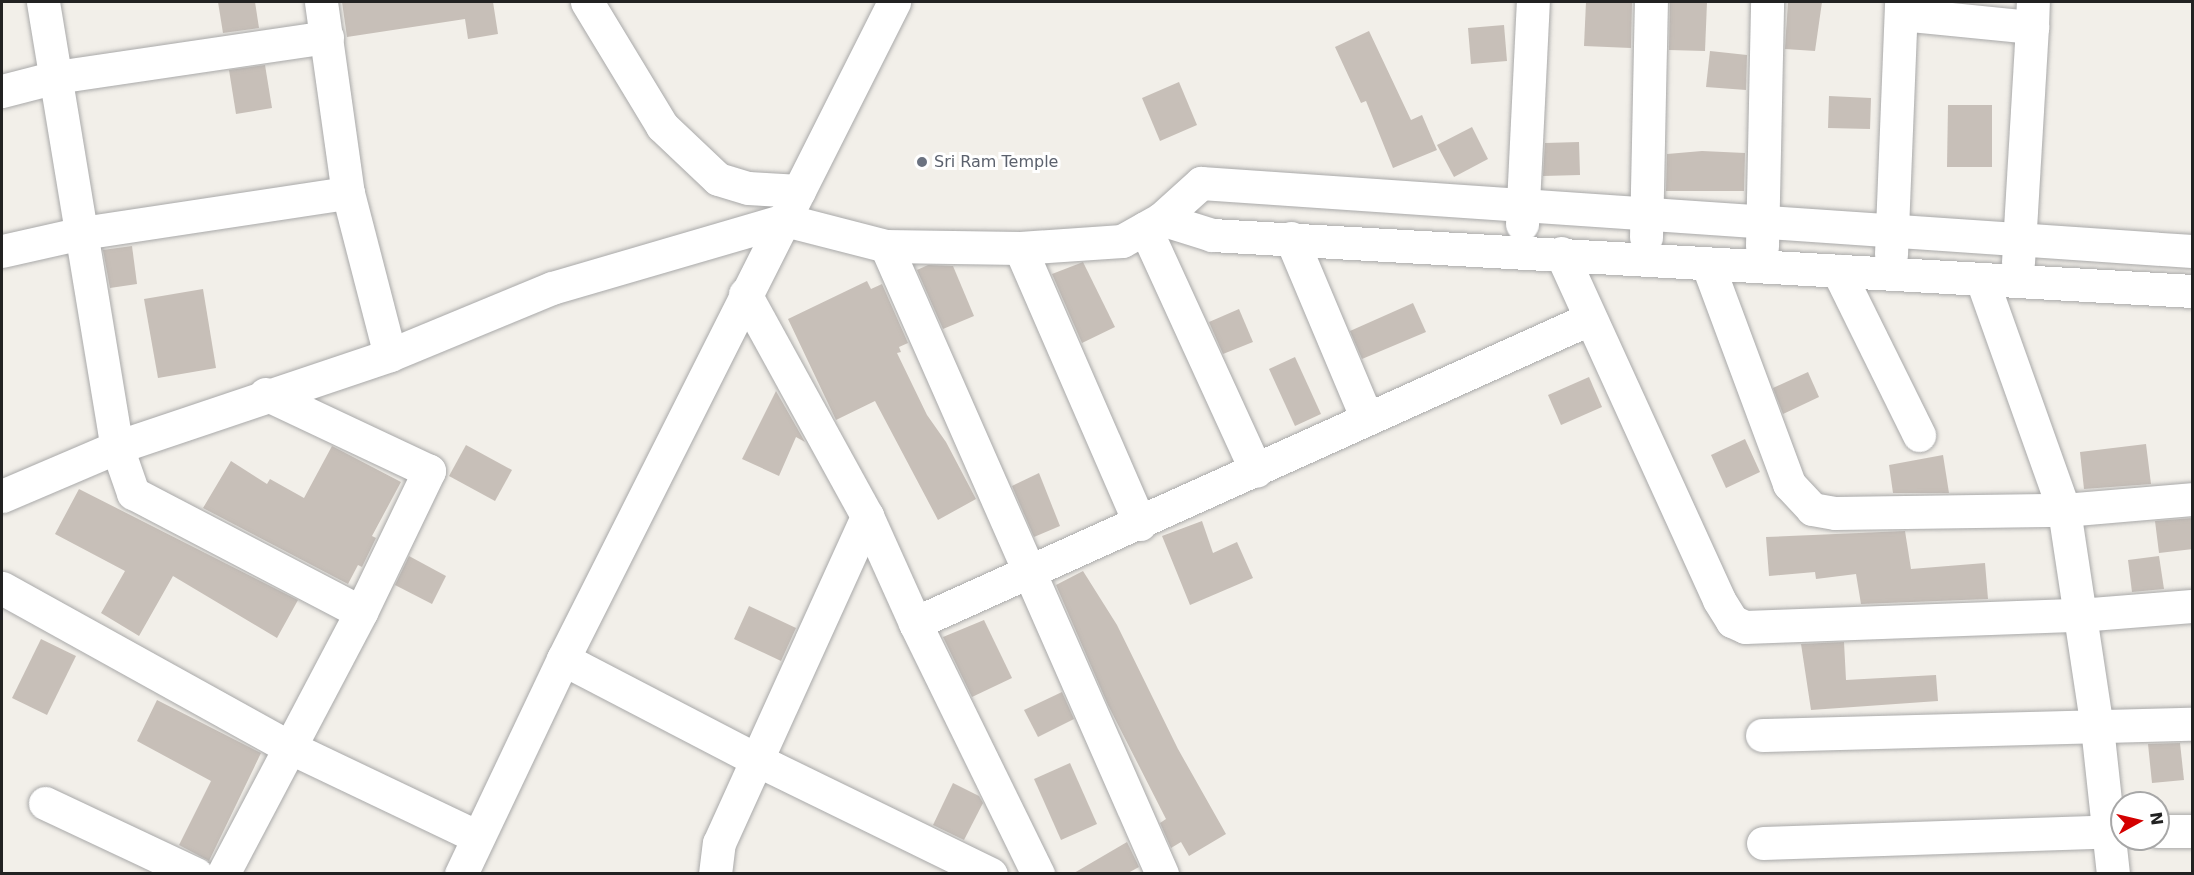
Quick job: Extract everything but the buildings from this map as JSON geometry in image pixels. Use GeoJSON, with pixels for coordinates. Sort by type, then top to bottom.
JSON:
{"type":"FeatureCollection","features":[{"type":"Feature","properties":{"kind":"street"},"geometry":{"type":"LineString","coordinates":[[43,2],[117,447],[133,492],[361,612]]}},
{"type":"Feature","properties":{"kind":"street"},"geometry":{"type":"LineString","coordinates":[[321,2],[348,194],[390,355]]}},
{"type":"Feature","properties":{"kind":"street"},"geometry":{"type":"LineString","coordinates":[[587,2],[662,126],[718,179],[792,205],[886,246],[1020,248],[1122,241],[1153,224],[1201,183],[1523,203],[1646,215],[1892,233],[2193,251]]}},
{"type":"Feature","properties":{"kind":"street"},"geometry":{"type":"LineString","coordinates":[[461,873],[563,659],[894,2]]}},
{"type":"Feature","properties":{"kind":"street"},"geometry":{"type":"LineString","coordinates":[[1520,252],[1533,2]]}},
{"type":"Feature","properties":{"kind":"street"},"geometry":{"type":"LineString","coordinates":[[1645,257],[1651,2]]}},
{"type":"Feature","properties":{"kind":"street"},"geometry":{"type":"LineString","coordinates":[[1762,265],[1767,2]]}},
{"type":"Feature","properties":{"kind":"street"},"geometry":{"type":"LineString","coordinates":[[1890,272],[1901,8],[2032,14],[2017,282]]}},
{"type":"Feature","properties":{"kind":"street"},"geometry":{"type":"LineString","coordinates":[[2,91],[56,77],[327,38]]}},
{"type":"Feature","properties":{"kind":"street"},"geometry":{"type":"LineString","coordinates":[[2,251],[82,233],[348,194]]}},
{"type":"Feature","properties":{"kind":"street"},"geometry":{"type":"LineString","coordinates":[[2,496],[117,447],[265,394],[390,355],[552,288],[792,205]]}},
{"type":"Feature","properties":{"kind":"street"},"geometry":{"type":"LineString","coordinates":[[1153,224],[1212,235],[1645,257],[1838,272],[1890,272],[1982,280],[2193,291]]}},
{"type":"Feature","properties":{"kind":"street"},"geometry":{"type":"LineString","coordinates":[[1153,224],[1256,471]]}},
{"type":"Feature","properties":{"kind":"street"},"geometry":{"type":"LineString","coordinates":[[1291,238],[1367,419]]}},
{"type":"Feature","properties":{"kind":"street"},"geometry":{"type":"LineString","coordinates":[[886,246],[1162,873]]}},
{"type":"Feature","properties":{"kind":"street"},"geometry":{"type":"LineString","coordinates":[[1020,248],[1140,524]]}},
{"type":"Feature","properties":{"kind":"street"},"geometry":{"type":"LineString","coordinates":[[1561,253],[1719,600],[1732,621],[1745,627],[2079,615],[2193,606]]}},
{"type":"Feature","properties":{"kind":"street"},"geometry":{"type":"LineString","coordinates":[[1707,263],[1789,484],[1812,509],[1835,513],[2064,510],[2193,499]]}},
{"type":"Feature","properties":{"kind":"street"},"geometry":{"type":"LineString","coordinates":[[1838,272],[1919,435]]}},
{"type":"Feature","properties":{"kind":"street"},"geometry":{"type":"LineString","coordinates":[[1982,280],[2064,510],[2110,802]]}},
{"type":"Feature","properties":{"kind":"street"},"geometry":{"type":"LineString","coordinates":[[745,294],[867,516],[915,623],[1038,873]]}},
{"type":"Feature","properties":{"kind":"street"},"geometry":{"type":"LineString","coordinates":[[915,623],[1029,574],[1590,319]]}},
{"type":"Feature","properties":{"kind":"street"},"geometry":{"type":"LineString","coordinates":[[223,873],[361,612],[429,471],[265,394]]}},
{"type":"Feature","properties":{"kind":"street"},"geometry":{"type":"LineString","coordinates":[[715,873],[719,843],[759,761],[867,516]]}},
{"type":"Feature","properties":{"kind":"street"},"geometry":{"type":"LineString","coordinates":[[2,588],[291,748],[478,837]]}},
{"type":"Feature","properties":{"kind":"street"},"geometry":{"type":"LineString","coordinates":[[563,659],[759,761],[991,873]]}},
{"type":"Feature","properties":{"kind":"street"},"geometry":{"type":"LineString","coordinates":[[1762,735],[2193,724]]}},
{"type":"Feature","properties":{"kind":"street"},"geometry":{"type":"LineString","coordinates":[[45,803],[196,873]]}},
{"type":"Feature","properties":{"kind":"street"},"geometry":{"type":"LineString","coordinates":[[1763,843],[2110,831]]}},
{"type":"Feature","properties":{"kind":"street"},"geometry":{"type":"LineString","coordinates":[[2170,831],[2193,831]]}},
{"type":"Feature","properties":{"kind":"street"},"geometry":{"type":"LineString","coordinates":[[2113,873],[2114,851]]}},
{"type":"Feature","properties":{"kind":"place","name":"Sri Ram Temple"},"geometry":{"type":"Point","coordinates":[922,162]}}]}
